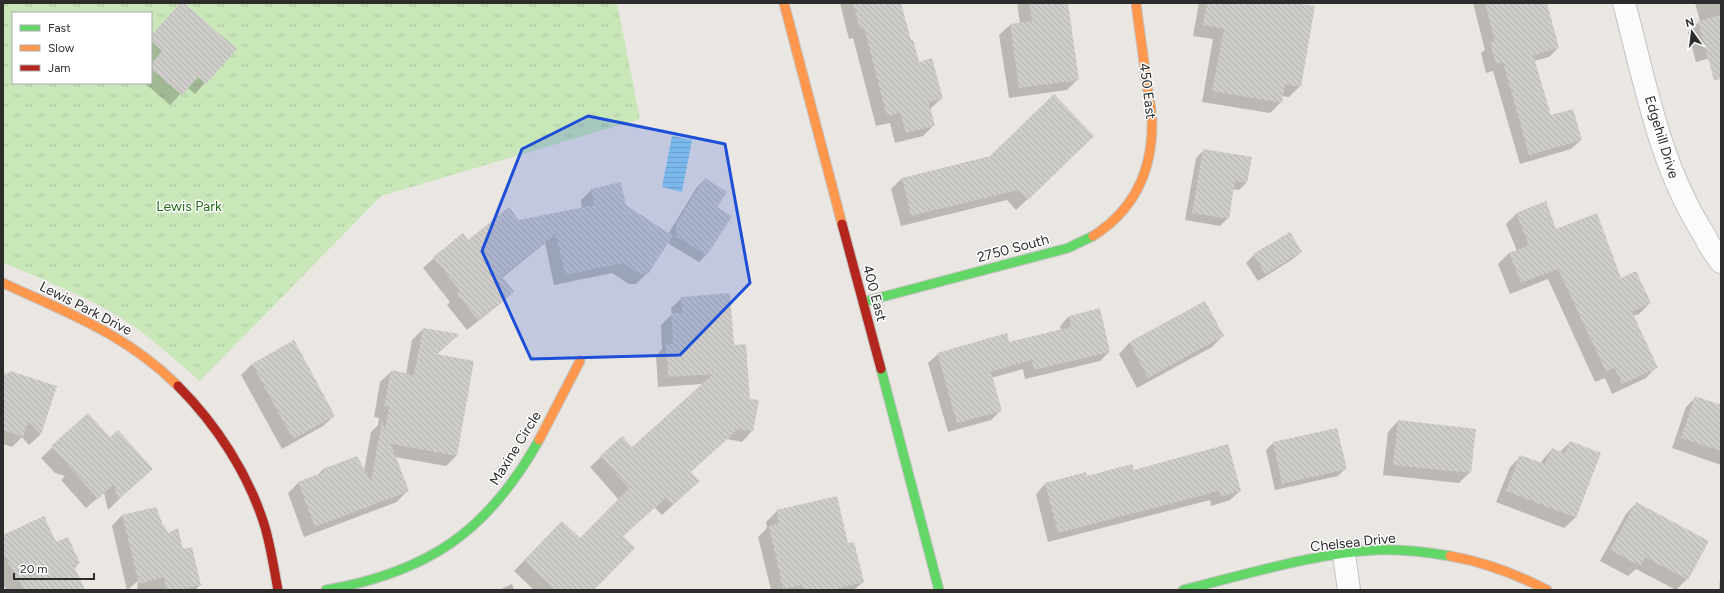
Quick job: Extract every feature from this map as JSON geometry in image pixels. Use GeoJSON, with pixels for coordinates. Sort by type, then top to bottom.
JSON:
{"type":"FeatureCollection","features":[{"type":"Feature","properties":{"kind":"street","name":"400 East"},"geometry":{"type":"LineString","coordinates":[[784,3],[939,590]]}},
{"type":"Feature","properties":{"kind":"street","name":"450 East"},"geometry":{"type":"LineString","coordinates":[[1136,3],[1152,123],[1149,160],[1144,179]]}},
{"type":"Feature","properties":{"kind":"street","name":"Edgehill Drive"},"geometry":{"type":"LineString","coordinates":[[1624,3],[1666,157],[1679,190],[1696,222],[1721,262]]}},
{"type":"Feature","properties":{"kind":"street","name":"2750 South"},"geometry":{"type":"LineString","coordinates":[[864,302],[1068,248],[1085,241],[1101,232],[1115,221],[1127,208],[1144,179]]}},
{"type":"Feature","properties":{"kind":"street","name":"Lewis Park Drive"},"geometry":{"type":"LineString","coordinates":[[3,283],[119,338],[156,366],[189,399],[222,440],[249,489],[262,519],[269,544],[278,590]]}},
{"type":"Feature","properties":{"kind":"street","name":"Maxine Circle"},"geometry":{"type":"LineString","coordinates":[[326,590],[353,586],[384,578],[413,566],[439,553],[461,537],[484,517],[517,476],[533,451],[580,361]]}},
{"type":"Feature","properties":{"kind":"street","name":"Chelsea Drive"},"geometry":{"type":"LineString","coordinates":[[1183,590],[1291,564],[1344,554],[1391,550],[1448,555],[1478,562],[1547,590]]}},
{"type":"Feature","properties":{"kind":"street"},"geometry":{"type":"LineString","coordinates":[[1344,554],[1349,590]]}},
{"type":"Feature","properties":{"kind":"highlighted area"},"geometry":{"type":"Polygon","coordinates":[[[588,116],[725,144],[750,283],[680,355],[531,359],[482,251],[522,149],[588,116]]]}},
{"type":"Feature","properties":{"kind":"green space","name":"Lewis Park"},"geometry":{"type":"Polygon","coordinates":[[[3,3],[617,3],[640,119],[381,196],[200,381],[132,325],[78,295],[3,262],[3,3]]]}},
{"type":"Feature","properties":{"kind":"water"},"geometry":{"type":"Polygon","coordinates":[[[672,136],[692,140],[682,192],[662,187],[672,136]]]}},
{"type":"Feature","properties":{"kind":"building"},"geometry":{"type":"Polygon","coordinates":[[[180,3],[184,3],[237,49],[206,84],[198,77],[182,95],[152,70],[152,63],[162,51],[152,42],[152,35],[180,3]]]}},
{"type":"Feature","properties":{"kind":"building"},"geometry":{"type":"Polygon","coordinates":[[[853,3],[901,3],[911,40],[913,39],[919,62],[932,58],[943,99],[929,102],[935,126],[906,133],[900,113],[887,116],[864,28],[860,29],[853,3]]]}},
{"type":"Feature","properties":{"kind":"building"},"geometry":{"type":"Polygon","coordinates":[[[1029,3],[1068,3],[1079,80],[1019,88],[1010,24],[1032,21],[1029,3]]]}},
{"type":"Feature","properties":{"kind":"building"},"geometry":{"type":"Polygon","coordinates":[[[1207,3],[1295,3],[1315,6],[1301,87],[1285,84],[1282,103],[1212,91],[1224,29],[1203,25],[1207,3]]]}},
{"type":"Feature","properties":{"kind":"building"},"geometry":{"type":"Polygon","coordinates":[[[1485,3],[1547,3],[1559,48],[1533,55],[1551,115],[1573,109],[1582,140],[1529,155],[1503,62],[1496,64],[1490,43],[1495,42],[1485,3]]]}},
{"type":"Feature","properties":{"kind":"building"},"geometry":{"type":"Polygon","coordinates":[[[1721,15],[1721,79],[1714,80],[1698,21],[1721,15]]]}},
{"type":"Feature","properties":{"kind":"building"},"geometry":{"type":"Polygon","coordinates":[[[1054,94],[1094,136],[1028,200],[1018,190],[911,216],[902,178],[990,156],[1054,94]]]}},
{"type":"Feature","properties":{"kind":"building"},"geometry":{"type":"Polygon","coordinates":[[[1203,149],[1252,157],[1247,183],[1235,181],[1229,219],[1192,213],[1203,149]]]}},
{"type":"Feature","properties":{"kind":"building"},"geometry":{"type":"Polygon","coordinates":[[[705,178],[727,192],[717,207],[732,216],[707,255],[677,237],[676,224],[705,178]]]}},
{"type":"Feature","properties":{"kind":"building"},"geometry":{"type":"Polygon","coordinates":[[[621,182],[626,205],[673,236],[648,274],[640,274],[623,263],[565,275],[556,234],[502,276],[514,292],[478,320],[457,294],[460,291],[433,257],[463,233],[468,240],[509,207],[519,220],[594,205],[591,189],[621,182]]]}},
{"type":"Feature","properties":{"kind":"building"},"geometry":{"type":"Polygon","coordinates":[[[1546,201],[1556,229],[1597,213],[1621,278],[1636,271],[1651,303],[1632,312],[1658,368],[1622,384],[1615,368],[1606,372],[1558,269],[1521,283],[1509,253],[1529,245],[1516,213],[1546,201]]]}},
{"type":"Feature","properties":{"kind":"building"},"geometry":{"type":"Polygon","coordinates":[[[1290,232],[1302,252],[1265,274],[1253,254],[1290,232]]]}},
{"type":"Feature","properties":{"kind":"building"},"geometry":{"type":"Polygon","coordinates":[[[730,293],[734,345],[746,344],[750,399],[759,400],[753,432],[738,429],[691,472],[700,481],[673,505],[666,498],[623,536],[635,548],[594,590],[555,590],[524,560],[562,521],[580,538],[629,488],[600,456],[622,436],[632,447],[713,374],[668,377],[666,344],[673,344],[671,313],[682,313],[681,297],[730,293]]]}},
{"type":"Feature","properties":{"kind":"building"},"geometry":{"type":"Polygon","coordinates":[[[1205,301],[1224,336],[1148,378],[1129,342],[1205,301]]]}},
{"type":"Feature","properties":{"kind":"building"},"geometry":{"type":"Polygon","coordinates":[[[1100,308],[1110,352],[1034,370],[1032,360],[991,372],[1002,411],[957,423],[937,353],[1007,333],[1009,342],[1071,327],[1069,316],[1100,308]]]}},
{"type":"Feature","properties":{"kind":"building"},"geometry":{"type":"Polygon","coordinates":[[[423,328],[460,334],[436,354],[474,361],[457,456],[391,444],[409,491],[315,527],[298,482],[324,472],[323,469],[357,456],[371,481],[382,420],[385,430],[389,407],[384,406],[391,370],[414,375],[423,328]]]}},
{"type":"Feature","properties":{"kind":"building"},"geometry":{"type":"Polygon","coordinates":[[[294,340],[335,416],[293,439],[252,364],[294,340]]]}},
{"type":"Feature","properties":{"kind":"building"},"geometry":{"type":"Polygon","coordinates":[[[10,371],[57,386],[41,435],[28,421],[23,437],[3,430],[3,373],[9,374],[10,371]]]}},
{"type":"Feature","properties":{"kind":"building"},"geometry":{"type":"Polygon","coordinates":[[[1695,396],[1721,405],[1721,451],[1681,438],[1695,396]]]}},
{"type":"Feature","properties":{"kind":"building"},"geometry":{"type":"Polygon","coordinates":[[[88,413],[110,437],[118,430],[153,469],[118,500],[114,484],[98,499],[51,446],[88,413]]]}},
{"type":"Feature","properties":{"kind":"building"},"geometry":{"type":"Polygon","coordinates":[[[1398,420],[1476,429],[1471,473],[1393,465],[1398,420]]]}},
{"type":"Feature","properties":{"kind":"building"},"geometry":{"type":"Polygon","coordinates":[[[1337,428],[1347,469],[1282,484],[1273,442],[1337,428]]]}},
{"type":"Feature","properties":{"kind":"building"},"geometry":{"type":"Polygon","coordinates":[[[1570,441],[1601,453],[1576,518],[1506,491],[1520,455],[1545,464],[1552,448],[1565,453],[1570,441]]]}},
{"type":"Feature","properties":{"kind":"building"},"geometry":{"type":"Polygon","coordinates":[[[1228,444],[1241,491],[1220,497],[1219,491],[1058,533],[1045,483],[1086,472],[1087,476],[1132,464],[1134,470],[1228,444]]]}},
{"type":"Feature","properties":{"kind":"building"},"geometry":{"type":"Polygon","coordinates":[[[837,496],[848,543],[854,542],[864,582],[832,590],[803,590],[802,585],[783,589],[769,526],[779,523],[776,510],[837,496]]]}},
{"type":"Feature","properties":{"kind":"building"},"geometry":{"type":"Polygon","coordinates":[[[1636,502],[1709,541],[1688,580],[1645,557],[1640,566],[1610,550],[1636,502]]]}},
{"type":"Feature","properties":{"kind":"building"},"geometry":{"type":"Polygon","coordinates":[[[156,507],[168,533],[178,528],[183,549],[192,547],[201,585],[181,590],[167,590],[164,577],[139,584],[122,515],[156,507]]]}},
{"type":"Feature","properties":{"kind":"building"},"geometry":{"type":"Polygon","coordinates":[[[44,516],[56,542],[68,537],[80,563],[74,566],[85,590],[24,590],[20,581],[18,582],[3,552],[3,535],[44,516]]]}},
{"type":"Feature","properties":{"kind":"traffic: fast"},"geometry":{"type":"LineString","coordinates":[[863,302],[1068,248],[1093,236]]}},
{"type":"Feature","properties":{"kind":"traffic: fast"},"geometry":{"type":"LineString","coordinates":[[881,369],[939,590]]}},
{"type":"Feature","properties":{"kind":"traffic: fast"},"geometry":{"type":"LineString","coordinates":[[326,590],[363,582],[396,572],[425,559],[452,542],[476,523],[499,499],[519,472],[539,440]]}},
{"type":"Feature","properties":{"kind":"traffic: fast"},"geometry":{"type":"LineString","coordinates":[[1183,590],[1329,555],[1377,550],[1396,550],[1450,556]]}},
{"type":"Feature","properties":{"kind":"traffic: slow"},"geometry":{"type":"LineString","coordinates":[[784,3],[842,224]]}},
{"type":"Feature","properties":{"kind":"traffic: slow"},"geometry":{"type":"LineString","coordinates":[[1093,236],[1107,226],[1130,202],[1138,188],[1149,158],[1152,118],[1136,3]]}},
{"type":"Feature","properties":{"kind":"traffic: slow"},"geometry":{"type":"LineString","coordinates":[[3,283],[73,315],[117,338],[138,352],[178,386]]}},
{"type":"Feature","properties":{"kind":"traffic: slow"},"geometry":{"type":"LineString","coordinates":[[539,440],[580,361]]}},
{"type":"Feature","properties":{"kind":"traffic: slow"},"geometry":{"type":"LineString","coordinates":[[1450,556],[1500,569],[1547,590]]}},
{"type":"Feature","properties":{"kind":"traffic: jam"},"geometry":{"type":"LineString","coordinates":[[842,224],[881,369]]}},
{"type":"Feature","properties":{"kind":"traffic: jam"},"geometry":{"type":"LineString","coordinates":[[178,386],[206,417],[241,470],[265,527],[278,590]]}}]}
